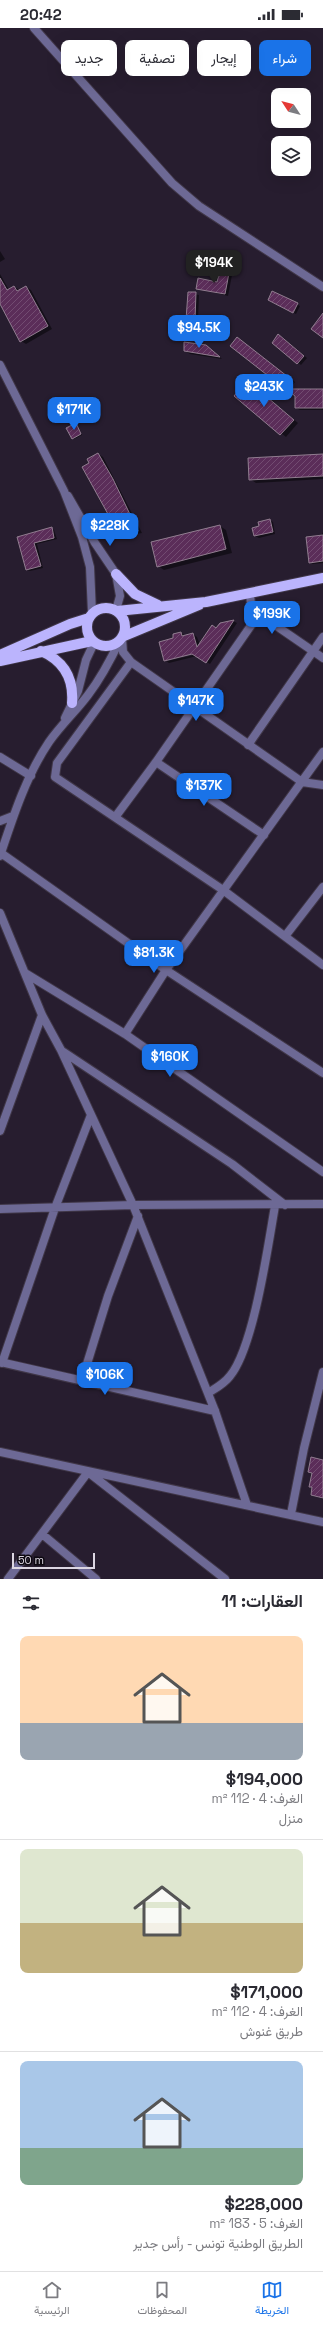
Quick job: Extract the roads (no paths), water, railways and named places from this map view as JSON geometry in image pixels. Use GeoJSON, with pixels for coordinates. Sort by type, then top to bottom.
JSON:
{"type":"FeatureCollection","features":[{"type":"Feature","properties":{"kind":"main road"},"geometry":{"type":"LineString","coordinates":[[116,574],[135,594],[160,606]]}},
{"type":"Feature","properties":{"kind":"main road"},"geometry":{"type":"LineString","coordinates":[[0,655],[90,616],[101,608],[116,611],[206,602],[323,578]]}},
{"type":"Feature","properties":{"kind":"main road"},"geometry":{"type":"LineString","coordinates":[[90,616],[86,630],[93,642],[99,646],[111,646],[121,638],[206,602]]}},
{"type":"Feature","properties":{"kind":"main road"},"geometry":{"type":"LineString","coordinates":[[116,611],[124,620],[125,632],[121,638]]}},
{"type":"Feature","properties":{"kind":"main road"},"geometry":{"type":"LineString","coordinates":[[0,661],[41,651],[93,642]]}},
{"type":"Feature","properties":{"kind":"main road"},"geometry":{"type":"LineString","coordinates":[[41,651],[56,659],[67,671],[73,692],[72,703]]}},
{"type":"Feature","properties":{"kind":"street"},"geometry":{"type":"LineString","coordinates":[[34,28],[172,183],[199,206],[323,287]]}},
{"type":"Feature","properties":{"kind":"street"},"geometry":{"type":"LineString","coordinates":[[0,365],[64,490],[88,554],[92,580],[90,616]]}},
{"type":"Feature","properties":{"kind":"street"},"geometry":{"type":"LineString","coordinates":[[64,490],[95,543],[116,574],[120,596],[116,611]]}},
{"type":"Feature","properties":{"kind":"street"},"geometry":{"type":"LineString","coordinates":[[250,593],[251,605],[259,614],[323,658]]}},
{"type":"Feature","properties":{"kind":"street"},"geometry":{"type":"LineString","coordinates":[[116,816],[156,762],[259,614]]}},
{"type":"Feature","properties":{"kind":"street"},"geometry":{"type":"LineString","coordinates":[[248,745],[323,637]]}},
{"type":"Feature","properties":{"kind":"street"},"geometry":{"type":"LineString","coordinates":[[121,638],[123,652],[131,662],[302,782],[323,785]]}},
{"type":"Feature","properties":{"kind":"street"},"geometry":{"type":"LineString","coordinates":[[60,728],[100,678],[121,638]]}},
{"type":"Feature","properties":{"kind":"street"},"geometry":{"type":"LineString","coordinates":[[93,642],[86,660],[78,691],[60,728],[31,776],[13,816],[0,854],[166,970],[323,1073]]}},
{"type":"Feature","properties":{"kind":"street"},"geometry":{"type":"LineString","coordinates":[[131,662],[57,763],[55,772],[58,780],[116,816],[223,890],[286,935],[323,965]]}},
{"type":"Feature","properties":{"kind":"street"},"geometry":{"type":"LineString","coordinates":[[125,1034],[166,970],[323,752]]}},
{"type":"Feature","properties":{"kind":"street"},"geometry":{"type":"LineString","coordinates":[[0,757],[31,776]]}},
{"type":"Feature","properties":{"kind":"street"},"geometry":{"type":"LineString","coordinates":[[156,762],[264,835]]}},
{"type":"Feature","properties":{"kind":"street"},"geometry":{"type":"LineString","coordinates":[[0,821],[13,816]]}},
{"type":"Feature","properties":{"kind":"street"},"geometry":{"type":"LineString","coordinates":[[286,935],[323,887]]}},
{"type":"Feature","properties":{"kind":"street"},"geometry":{"type":"LineString","coordinates":[[0,913],[42,1016],[61,1050],[138,1216],[215,1411],[246,1506]]}},
{"type":"Feature","properties":{"kind":"street"},"geometry":{"type":"LineString","coordinates":[[24,973],[125,1034],[323,1172]]}},
{"type":"Feature","properties":{"kind":"street"},"geometry":{"type":"LineString","coordinates":[[0,1131],[42,1016]]}},
{"type":"Feature","properties":{"kind":"street"},"geometry":{"type":"LineString","coordinates":[[61,1050],[219,1155],[285,1205]]}},
{"type":"Feature","properties":{"kind":"street"},"geometry":{"type":"LineString","coordinates":[[91,1115],[55,1208],[1,1362],[215,1411]]}},
{"type":"Feature","properties":{"kind":"street"},"geometry":{"type":"LineString","coordinates":[[0,1209],[133,1205],[275,1206],[323,1204]]}},
{"type":"Feature","properties":{"kind":"street"},"geometry":{"type":"LineString","coordinates":[[208,1393],[230,1376],[243,1349],[265,1262],[275,1206]]}},
{"type":"Feature","properties":{"kind":"street"},"geometry":{"type":"LineString","coordinates":[[82,1380],[108,1296],[138,1216]]}},
{"type":"Feature","properties":{"kind":"street"},"geometry":{"type":"LineString","coordinates":[[291,1514],[320,1393],[323,1372]]}},
{"type":"Feature","properties":{"kind":"street"},"geometry":{"type":"LineString","coordinates":[[0,1452],[323,1522]]}},
{"type":"Feature","properties":{"kind":"street"},"geometry":{"type":"LineString","coordinates":[[8,1579],[88,1472]]}},
{"type":"Feature","properties":{"kind":"street"},"geometry":{"type":"LineString","coordinates":[[88,1472],[225,1579]]}},
{"type":"Feature","properties":{"kind":"street"},"geometry":{"type":"LineString","coordinates":[[42,1534],[96,1579]]}}]}
